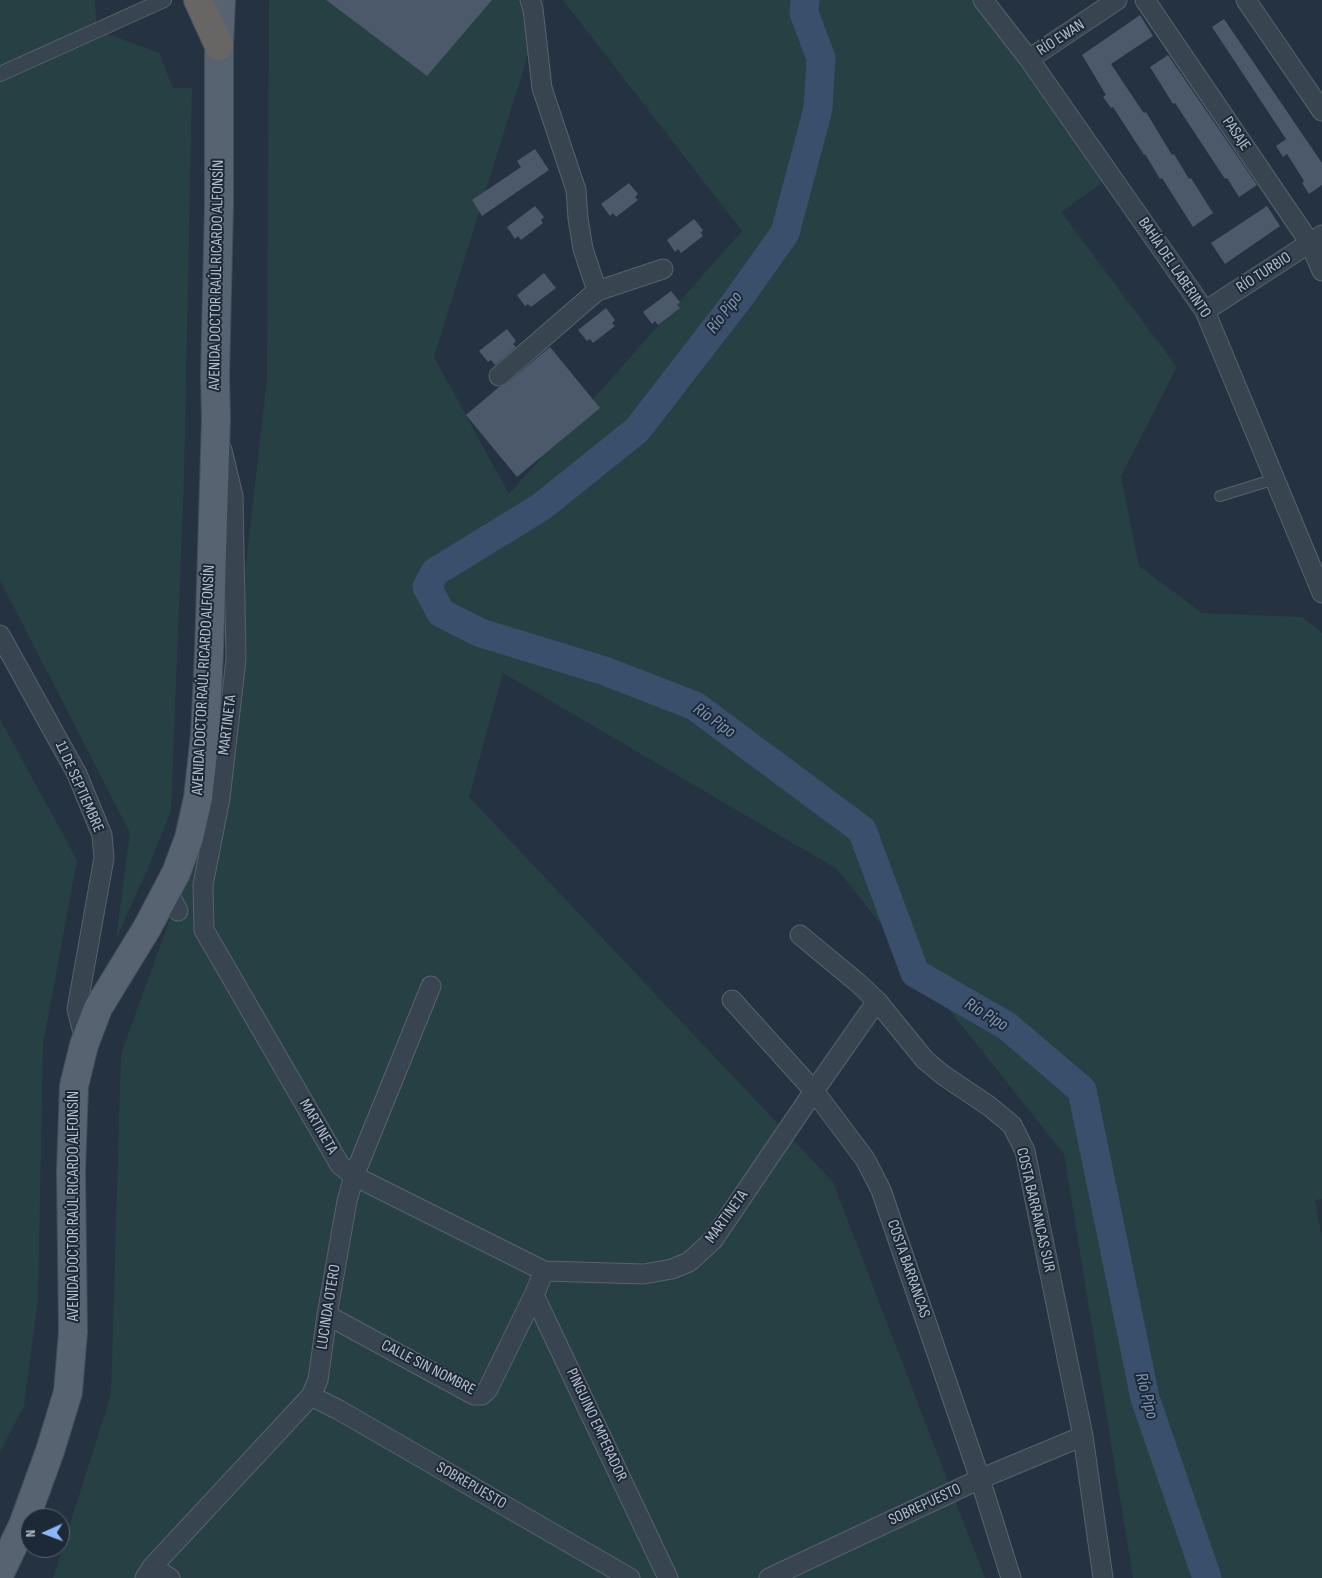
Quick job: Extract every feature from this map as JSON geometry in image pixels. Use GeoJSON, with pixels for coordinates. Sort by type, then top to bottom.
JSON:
{"type":"FeatureCollection","features":[{"type":"Feature","properties":{"kind":"highway"},"geometry":{"type":"LineString","coordinates":[[198,0],[219,46]]}},
{"type":"Feature","properties":{"kind":"main road","name":"AVENIDA DOCTOR RAÚL RICARDO ALFONSÍN"},"geometry":{"type":"LineString","coordinates":[[0,1573],[24,1525],[68,1392],[73,1332],[71,1171],[74,1086],[85,1041],[98,1008],[147,928],[173,900],[176,873],[189,838],[199,789],[205,735],[209,652],[216,419],[215,376],[221,0]]}},
{"type":"Feature","properties":{"kind":"street"},"geometry":{"type":"LineString","coordinates":[[0,74],[164,0]]}},
{"type":"Feature","properties":{"kind":"street"},"geometry":{"type":"LineString","coordinates":[[530,0],[533,9],[542,88],[576,190],[583,249],[597,291]]}},
{"type":"Feature","properties":{"kind":"street","name":"BAHÍA DEL LABERINTO"},"geometry":{"type":"LineString","coordinates":[[983,0],[1029,59],[1205,311],[1322,593]]}},
{"type":"Feature","properties":{"kind":"street","name":"RÍO EWAN"},"geometry":{"type":"LineString","coordinates":[[1029,59],[1118,0]]}},
{"type":"Feature","properties":{"kind":"street","name":"PASAJE"},"geometry":{"type":"LineString","coordinates":[[1145,0],[1316,239],[1322,271]]}},
{"type":"Feature","properties":{"kind":"street"},"geometry":{"type":"LineString","coordinates":[[1246,0],[1322,111]]}},
{"type":"Feature","properties":{"kind":"street","name":"RÍO TURBIO"},"geometry":{"type":"LineString","coordinates":[[1205,311],[1316,239]]}},
{"type":"Feature","properties":{"kind":"street"},"geometry":{"type":"LineString","coordinates":[[499,376],[597,291],[663,269]]}},
{"type":"Feature","properties":{"kind":"street","name":"MARTINETA"},"geometry":{"type":"LineString","coordinates":[[216,419],[233,496],[236,659],[220,798],[203,885],[204,930],[340,1165],[354,1176],[544,1271],[644,1274],[672,1269],[690,1262],[713,1240],[877,1001]]}},
{"type":"Feature","properties":{"kind":"street","name":"11 DE SEPTIEMBRE"},"geometry":{"type":"LineString","coordinates":[[0,635],[77,774],[102,835],[104,858],[77,1009],[85,1041]]}},
{"type":"Feature","properties":{"kind":"street","name":"COSTA BARRANCAS SUR"},"geometry":{"type":"LineString","coordinates":[[800,935],[877,1001],[925,1060],[943,1076],[988,1106],[1012,1125],[1024,1151],[1083,1436],[1103,1578]]}},
{"type":"Feature","properties":{"kind":"street","name":"LUCINDA OTERO"},"geometry":{"type":"LineString","coordinates":[[148,1572],[311,1396],[318,1380],[326,1315],[347,1201],[354,1176],[431,986]]}},
{"type":"Feature","properties":{"kind":"street","name":"COSTA BARRANCAS"},"geometry":{"type":"LineString","coordinates":[[732,1000],[814,1091],[865,1159],[881,1190],[980,1479],[1011,1578]]}},
{"type":"Feature","properties":{"kind":"street"},"geometry":{"type":"LineString","coordinates":[[534,1295],[544,1271]]}},
{"type":"Feature","properties":{"kind":"street","name":"CALLE SIN NOMBRE"},"geometry":{"type":"LineString","coordinates":[[326,1315],[474,1395],[482,1395],[488,1389],[534,1295]]}},
{"type":"Feature","properties":{"kind":"street","name":"PINGUINO EMPERADOR"},"geometry":{"type":"LineString","coordinates":[[534,1295],[668,1578]]}},
{"type":"Feature","properties":{"kind":"street","name":"SOBREPUESTO"},"geometry":{"type":"LineString","coordinates":[[311,1396],[630,1578]]}},
{"type":"Feature","properties":{"kind":"street","name":"SOBREPUESTO"},"geometry":{"type":"LineString","coordinates":[[768,1578],[980,1479],[1083,1436]]}},
{"type":"Feature","properties":{"kind":"street"},"geometry":{"type":"LineString","coordinates":[[148,1572],[170,1578]]}},
{"type":"Feature","properties":{"kind":"lane"},"geometry":{"type":"LineString","coordinates":[[1220,496],[1275,479]]}},
{"type":"Feature","properties":{"kind":"green space"},"geometry":{"type":"Polygon","coordinates":[[[0,0],[95,0],[97,30],[159,53],[173,88],[192,88],[184,478],[171,811],[116,939],[130,833],[0,580],[0,0]]]}},
{"type":"Feature","properties":{"kind":"green space"},"geometry":{"type":"Polygon","coordinates":[[[269,0],[545,0],[434,357],[509,494],[742,231],[563,0],[976,0],[1106,180],[1061,212],[1177,367],[1121,476],[1139,566],[1202,613],[1302,617],[1322,633],[1322,1199],[1315,1200],[1322,1238],[1322,1578],[1133,1578],[1064,1154],[837,869],[503,673],[469,797],[833,1182],[985,1578],[53,1578],[59,1558],[70,1558],[70,1524],[111,1394],[121,1054],[222,775],[267,379],[269,0]]]}},
{"type":"Feature","properties":{"kind":"green space"},"geometry":{"type":"Polygon","coordinates":[[[0,719],[77,860],[43,1045],[38,1299],[24,1406],[0,1452],[0,719]]]}},
{"type":"Feature","properties":{"kind":"building"},"geometry":{"type":"Polygon","coordinates":[[[326,0],[492,0],[427,76],[326,0]]]}},
{"type":"Feature","properties":{"kind":"building"},"geometry":{"type":"Polygon","coordinates":[[[1140,15],[1153,36],[1111,64],[1144,113],[1146,112],[1172,155],[1174,154],[1189,179],[1191,178],[1213,213],[1193,227],[1113,107],[1111,108],[1103,97],[1106,95],[1082,55],[1140,15]]]}},
{"type":"Feature","properties":{"kind":"building"},"geometry":{"type":"Polygon","coordinates":[[[1224,19],[1322,163],[1322,185],[1309,194],[1302,183],[1304,181],[1287,154],[1283,157],[1276,146],[1286,139],[1212,27],[1224,19]]]}},
{"type":"Feature","properties":{"kind":"building"},"geometry":{"type":"Polygon","coordinates":[[[1168,55],[1257,185],[1239,197],[1175,103],[1173,104],[1150,67],[1168,55]]]}},
{"type":"Feature","properties":{"kind":"building"},"geometry":{"type":"Polygon","coordinates":[[[535,149],[549,170],[482,216],[472,200],[521,167],[517,161],[535,149]]]}},
{"type":"Feature","properties":{"kind":"building"},"geometry":{"type":"Polygon","coordinates":[[[629,183],[638,194],[635,197],[638,200],[616,217],[613,213],[610,216],[601,204],[629,183]]]}},
{"type":"Feature","properties":{"kind":"building"},"geometry":{"type":"Polygon","coordinates":[[[535,206],[544,217],[541,220],[543,223],[521,240],[518,236],[515,239],[507,227],[535,206]]]}},
{"type":"Feature","properties":{"kind":"building"},"geometry":{"type":"Polygon","coordinates":[[[1267,206],[1280,226],[1225,264],[1211,243],[1267,206]]]}},
{"type":"Feature","properties":{"kind":"building"},"geometry":{"type":"Polygon","coordinates":[[[694,219],[703,230],[701,233],[703,236],[681,253],[678,249],[675,252],[667,240],[694,219]]]}},
{"type":"Feature","properties":{"kind":"building"},"geometry":{"type":"Polygon","coordinates":[[[544,273],[556,288],[531,307],[528,304],[525,306],[517,295],[544,273]]]}},
{"type":"Feature","properties":{"kind":"building"},"geometry":{"type":"Polygon","coordinates":[[[671,291],[680,302],[677,305],[680,308],[658,325],[655,321],[652,324],[643,312],[671,291]]]}},
{"type":"Feature","properties":{"kind":"building"},"geometry":{"type":"Polygon","coordinates":[[[606,308],[615,320],[612,323],[615,326],[593,343],[590,339],[587,341],[578,330],[606,308]]]}},
{"type":"Feature","properties":{"kind":"building"},"geometry":{"type":"Polygon","coordinates":[[[507,329],[516,341],[513,344],[516,347],[495,365],[491,360],[488,362],[479,351],[507,329]]]}},
{"type":"Feature","properties":{"kind":"building"},"geometry":{"type":"Polygon","coordinates":[[[550,347],[600,408],[517,477],[466,415],[550,347]]]}},
{"type":"Feature","properties":{"kind":"waterway","name":"Río Pipo"},"geometry":{"type":"LineString","coordinates":[[805,0],[804,13],[821,58],[818,109],[785,233],[736,302],[637,430],[541,507],[435,572],[427,587],[441,613],[481,633],[605,671],[695,706],[862,830],[915,973],[1007,1026],[1082,1090],[1145,1398],[1207,1578]]}}]}
